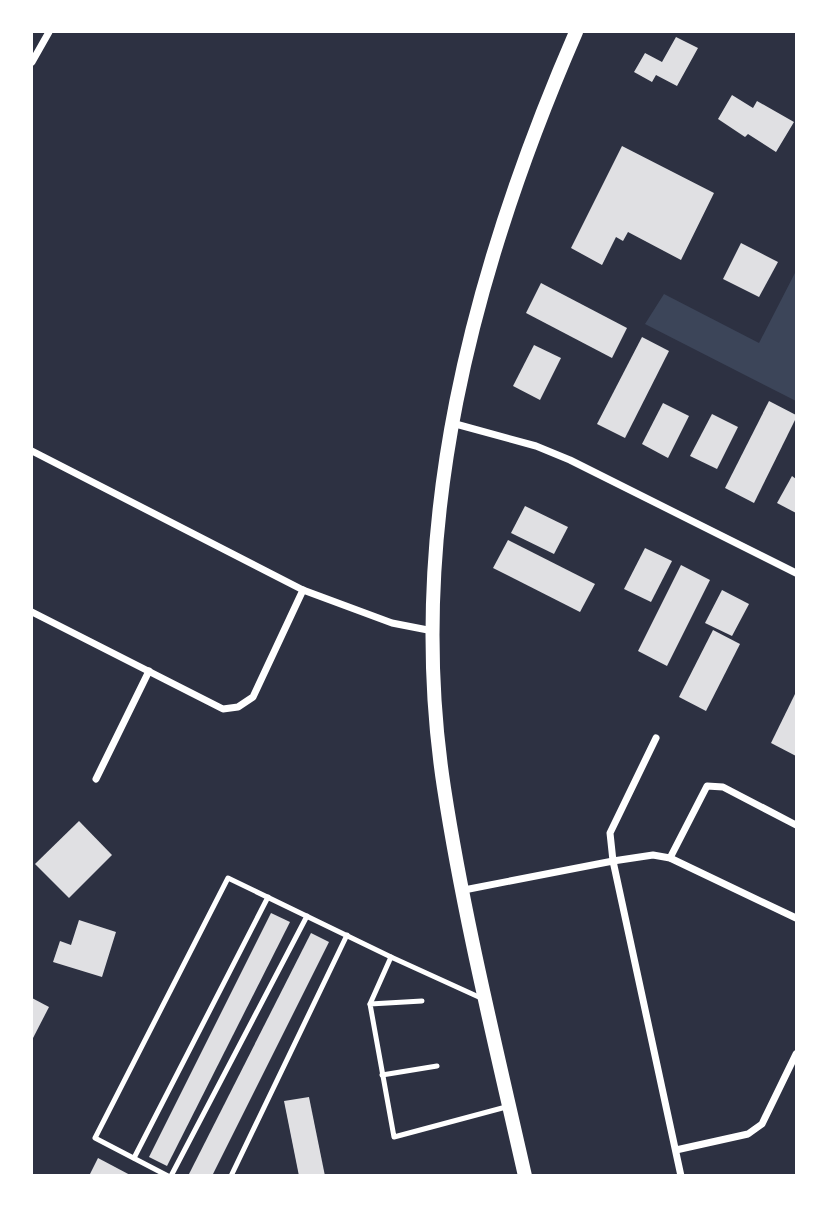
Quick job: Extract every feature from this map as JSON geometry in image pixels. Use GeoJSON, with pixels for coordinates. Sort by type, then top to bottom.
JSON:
{"type":"FeatureCollection","features":[{"type":"Feature","properties":{"kind":"main road"},"geometry":{"type":"LineString","coordinates":[[525,1175],[444,787],[436,708],[434,631],[438,525],[452,424],[470,329],[489,263],[543,108],[576,32]]}},
{"type":"Feature","properties":{"kind":"street"},"geometry":{"type":"LineString","coordinates":[[32,62],[49,32]]}},
{"type":"Feature","properties":{"kind":"street"},"geometry":{"type":"LineString","coordinates":[[452,424],[547,451],[796,573]]}},
{"type":"Feature","properties":{"kind":"street"},"geometry":{"type":"LineString","coordinates":[[32,451],[303,590],[392,622],[434,631]]}},
{"type":"Feature","properties":{"kind":"street"},"geometry":{"type":"LineString","coordinates":[[32,612],[223,709],[238,707],[253,697],[276,654],[303,590]]}},
{"type":"Feature","properties":{"kind":"street"},"geometry":{"type":"LineString","coordinates":[[96,779],[149,671]]}},
{"type":"Feature","properties":{"kind":"street"},"geometry":{"type":"LineString","coordinates":[[656,738],[610,833],[613,861],[681,1175]]}},
{"type":"Feature","properties":{"kind":"street"},"geometry":{"type":"LineString","coordinates":[[670,858],[707,786],[723,787],[796,825]]}},
{"type":"Feature","properties":{"kind":"street"},"geometry":{"type":"LineString","coordinates":[[464,890],[653,855],[670,858],[796,919]]}},
{"type":"Feature","properties":{"kind":"street"},"geometry":{"type":"LineString","coordinates":[[676,1150],[748,1134],[762,1124],[796,1055]]}},
{"type":"Feature","properties":{"kind":"lane"},"geometry":{"type":"LineString","coordinates":[[307,916],[170,1175],[95,1138],[228,878],[487,1000]]}},
{"type":"Feature","properties":{"kind":"lane"},"geometry":{"type":"LineString","coordinates":[[134,1158],[268,897]]}},
{"type":"Feature","properties":{"kind":"lane"},"geometry":{"type":"LineString","coordinates":[[231,1175],[347,935]]}},
{"type":"Feature","properties":{"kind":"lane"},"geometry":{"type":"LineString","coordinates":[[391,957],[370,1004],[394,1137],[509,1107]]}},
{"type":"Feature","properties":{"kind":"lane"},"geometry":{"type":"LineString","coordinates":[[370,1004],[422,1001]]}},
{"type":"Feature","properties":{"kind":"lane"},"geometry":{"type":"LineString","coordinates":[[382,1075],[437,1066]]}},
{"type":"Feature","properties":{"kind":"shaded area"},"geometry":{"type":"Polygon","coordinates":[[[796,271],[796,401],[645,324],[664,294],[759,343],[796,271]]]}},
{"type":"Feature","properties":{"kind":"building"},"geometry":{"type":"Polygon","coordinates":[[[676,37],[698,48],[677,86],[656,75],[652,82],[634,72],[645,53],[662,62],[676,37]]]}},
{"type":"Feature","properties":{"kind":"building"},"geometry":{"type":"Polygon","coordinates":[[[732,95],[753,108],[757,101],[794,122],[776,152],[748,134],[745,137],[718,119],[732,95]]]}},
{"type":"Feature","properties":{"kind":"building"},"geometry":{"type":"Polygon","coordinates":[[[622,146],[714,193],[681,260],[628,232],[623,241],[616,237],[602,265],[571,248],[622,146]]]}},
{"type":"Feature","properties":{"kind":"building"},"geometry":{"type":"Polygon","coordinates":[[[741,243],[778,262],[759,297],[723,279],[741,243]]]}},
{"type":"Feature","properties":{"kind":"building"},"geometry":{"type":"Polygon","coordinates":[[[541,283],[627,328],[612,358],[526,313],[541,283]]]}},
{"type":"Feature","properties":{"kind":"building"},"geometry":{"type":"Polygon","coordinates":[[[642,337],[669,351],[625,438],[597,424],[642,337]]]}},
{"type":"Feature","properties":{"kind":"building"},"geometry":{"type":"Polygon","coordinates":[[[534,345],[561,358],[540,400],[513,386],[534,345]]]}},
{"type":"Feature","properties":{"kind":"building"},"geometry":{"type":"Polygon","coordinates":[[[769,401],[796,415],[796,418],[754,503],[725,488],[769,401]]]}},
{"type":"Feature","properties":{"kind":"building"},"geometry":{"type":"Polygon","coordinates":[[[663,403],[689,416],[668,458],[642,444],[663,403]]]}},
{"type":"Feature","properties":{"kind":"building"},"geometry":{"type":"Polygon","coordinates":[[[712,414],[738,427],[717,469],[690,456],[712,414]]]}},
{"type":"Feature","properties":{"kind":"building"},"geometry":{"type":"Polygon","coordinates":[[[792,476],[796,479],[796,513],[777,503],[792,476]]]}},
{"type":"Feature","properties":{"kind":"building"},"geometry":{"type":"Polygon","coordinates":[[[525,506],[568,527],[554,554],[511,533],[525,506]]]}},
{"type":"Feature","properties":{"kind":"building"},"geometry":{"type":"Polygon","coordinates":[[[508,540],[595,584],[580,612],[493,568],[508,540]]]}},
{"type":"Feature","properties":{"kind":"building"},"geometry":{"type":"Polygon","coordinates":[[[645,548],[672,561],[651,602],[624,589],[645,548]]]}},
{"type":"Feature","properties":{"kind":"building"},"geometry":{"type":"Polygon","coordinates":[[[681,565],[710,580],[667,666],[638,651],[681,565]]]}},
{"type":"Feature","properties":{"kind":"building"},"geometry":{"type":"Polygon","coordinates":[[[722,590],[749,604],[732,636],[705,623],[722,590]]]}},
{"type":"Feature","properties":{"kind":"building"},"geometry":{"type":"Polygon","coordinates":[[[713,630],[740,644],[706,711],[679,697],[713,630]]]}},
{"type":"Feature","properties":{"kind":"building"},"geometry":{"type":"Polygon","coordinates":[[[796,692],[796,756],[771,743],[796,692]]]}},
{"type":"Feature","properties":{"kind":"building"},"geometry":{"type":"Polygon","coordinates":[[[79,821],[112,855],[69,898],[35,864],[79,821]]]}},
{"type":"Feature","properties":{"kind":"building"},"geometry":{"type":"Polygon","coordinates":[[[271,913],[290,922],[167,1166],[149,1157],[271,913]]]}},
{"type":"Feature","properties":{"kind":"building"},"geometry":{"type":"Polygon","coordinates":[[[79,920],[116,932],[102,977],[53,962],[60,941],[71,945],[79,920]]]}},
{"type":"Feature","properties":{"kind":"building"},"geometry":{"type":"Polygon","coordinates":[[[311,933],[329,942],[212,1176],[188,1176],[311,933]]]}},
{"type":"Feature","properties":{"kind":"building"},"geometry":{"type":"Polygon","coordinates":[[[32,998],[49,1007],[32,1040],[32,998]]]}},
{"type":"Feature","properties":{"kind":"building"},"geometry":{"type":"Polygon","coordinates":[[[309,1097],[325,1176],[299,1176],[284,1101],[309,1097]]]}},
{"type":"Feature","properties":{"kind":"building"},"geometry":{"type":"Polygon","coordinates":[[[98,1158],[132,1176],[89,1176],[98,1158]]]}}]}
